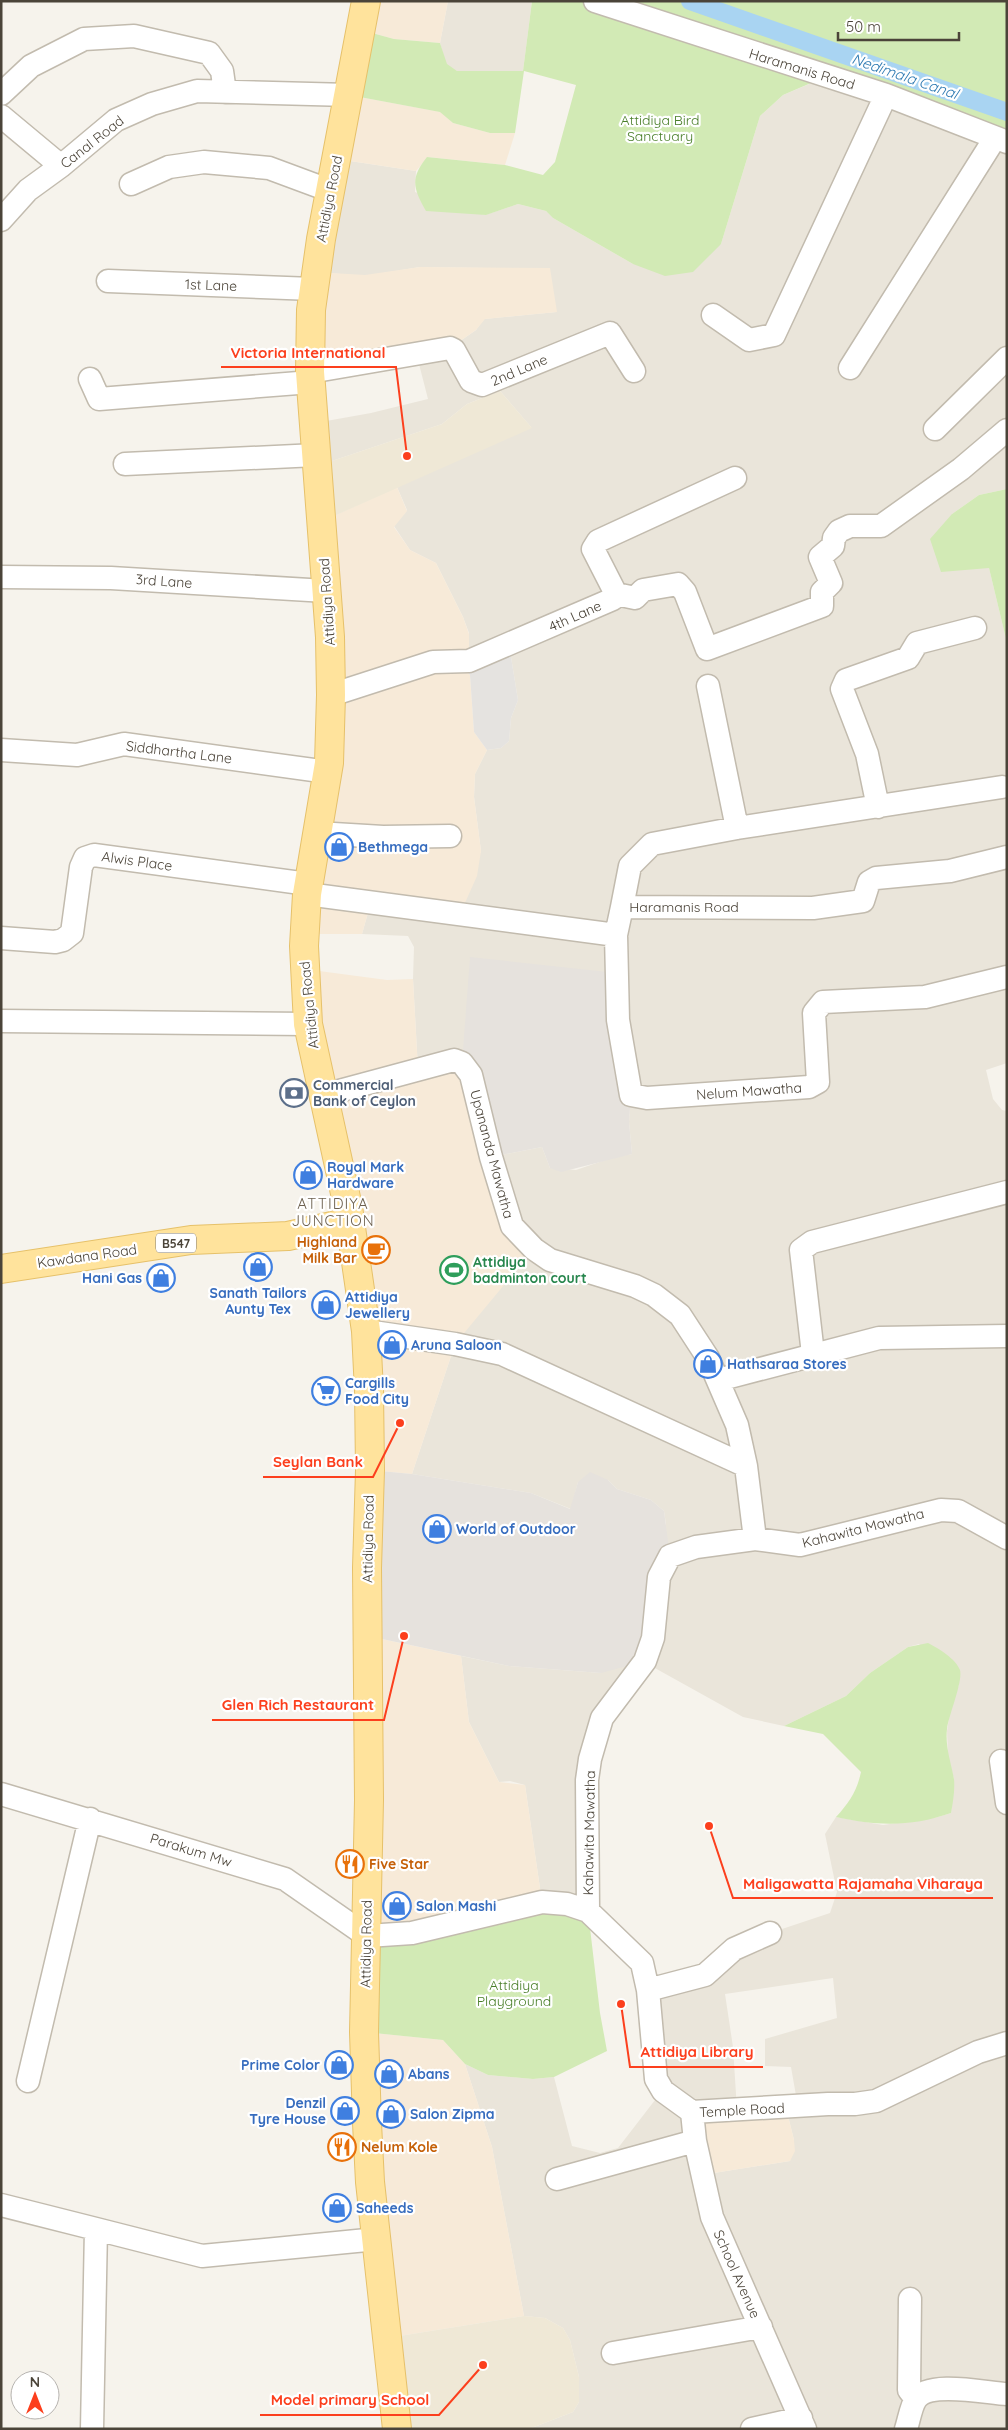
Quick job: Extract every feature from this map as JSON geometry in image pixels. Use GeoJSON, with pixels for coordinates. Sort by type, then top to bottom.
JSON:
{"type":"FeatureCollection","features":[{"type":"Feature","properties":{"kind":"main road","name":"Attidiya Road"},"geometry":{"type":"LineString","coordinates":[[366,1],[330,191],[311,310],[310,377],[326,591],[330,695],[328,772],[307,889],[304,946],[308,1024],[350,1222],[366,1331],[370,1470],[367,1560],[369,1800],[364,2032],[370,2182],[391,2390],[397,2429]]}},
{"type":"Feature","properties":{"kind":"main road","name":"Kawdana Road"},"geometry":{"type":"LineString","coordinates":[[1,1269],[191,1240],[288,1236],[350,1222]]}},
{"type":"Feature","properties":{"kind":"street","name":"Haramanis Road"},"geometry":{"type":"LineString","coordinates":[[595,1],[886,95],[1001,140]]}},
{"type":"Feature","properties":{"kind":"street"},"geometry":{"type":"LineString","coordinates":[[1,94],[30,66],[84,39],[134,36],[210,53],[222,71],[225,92]]}},
{"type":"Feature","properties":{"kind":"street","name":"Canal Road"},"geometry":{"type":"LineString","coordinates":[[1,220],[28,190],[61,166],[116,120],[152,104],[196,91],[349,95]]}},
{"type":"Feature","properties":{"kind":"street"},"geometry":{"type":"LineString","coordinates":[[713,315],[749,340],[774,335],[886,95]]}},
{"type":"Feature","properties":{"kind":"street"},"geometry":{"type":"LineString","coordinates":[[1,116],[61,166]]}},
{"type":"Feature","properties":{"kind":"street"},"geometry":{"type":"LineString","coordinates":[[850,368],[1001,140]]}},
{"type":"Feature","properties":{"kind":"street"},"geometry":{"type":"LineString","coordinates":[[131,184],[169,167],[204,162],[269,168],[330,191]]}},
{"type":"Feature","properties":{"kind":"street","name":"1st Lane"},"geometry":{"type":"LineString","coordinates":[[108,281],[313,289]]}},
{"type":"Feature","properties":{"kind":"street","name":"2nd Lane"},"geometry":{"type":"LineString","coordinates":[[310,377],[450,348],[454,350],[471,381],[482,385],[610,333],[634,371]]}},
{"type":"Feature","properties":{"kind":"street"},"geometry":{"type":"LineString","coordinates":[[935,429],[1007,358]]}},
{"type":"Feature","properties":{"kind":"street"},"geometry":{"type":"LineString","coordinates":[[90,379],[99,399],[310,377]]}},
{"type":"Feature","properties":{"kind":"street"},"geometry":{"type":"LineString","coordinates":[[616,594],[635,598],[644,590],[678,584],[685,592],[707,649],[822,606],[822,592],[831,583],[820,557],[833,546],[834,538],[839,531],[850,526],[881,526],[961,468],[1007,430]]}},
{"type":"Feature","properties":{"kind":"street"},"geometry":{"type":"LineString","coordinates":[[125,464],[316,455]]}},
{"type":"Feature","properties":{"kind":"street","name":"4th Lane"},"geometry":{"type":"LineString","coordinates":[[330,695],[433,662],[469,661],[613,599],[616,594],[593,549],[598,541],[735,478]]}},
{"type":"Feature","properties":{"kind":"street","name":"3rd Lane"},"geometry":{"type":"LineString","coordinates":[[1,578],[111,578],[326,591]]}},
{"type":"Feature","properties":{"kind":"street"},"geometry":{"type":"LineString","coordinates":[[878,807],[867,754],[842,689],[846,680],[908,658],[916,643],[975,628]]}},
{"type":"Feature","properties":{"kind":"street"},"geometry":{"type":"LineString","coordinates":[[708,686],[737,828]]}},
{"type":"Feature","properties":{"kind":"street","name":"Siddhartha Lane"},"geometry":{"type":"LineString","coordinates":[[1,750],[76,756],[124,744],[328,772]]}},
{"type":"Feature","properties":{"kind":"street"},"geometry":{"type":"LineString","coordinates":[[622,906],[630,866],[652,844],[737,828],[1002,787]]}},
{"type":"Feature","properties":{"kind":"street"},"geometry":{"type":"LineString","coordinates":[[316,833],[450,836]]}},
{"type":"Feature","properties":{"kind":"street","name":"Alwis Place"},"geometry":{"type":"LineString","coordinates":[[1,938],[55,942],[63,940],[72,933],[81,868],[85,858],[94,855],[307,889]]}},
{"type":"Feature","properties":{"kind":"street","name":"Haramanis Road"},"geometry":{"type":"LineString","coordinates":[[616,934],[622,906],[813,908],[844,905],[863,901],[870,882],[876,878],[950,871],[1007,857]]}},
{"type":"Feature","properties":{"kind":"street"},"geometry":{"type":"LineString","coordinates":[[307,889],[616,934]]}},
{"type":"Feature","properties":{"kind":"street","name":"Nelum Mawatha"},"geometry":{"type":"LineString","coordinates":[[616,934],[618,1020],[631,1095],[647,1098],[809,1087],[818,1082],[814,1013],[824,1002],[925,997],[1007,977]]}},
{"type":"Feature","properties":{"kind":"street"},"geometry":{"type":"LineString","coordinates":[[1,1021],[308,1024]]}},
{"type":"Feature","properties":{"kind":"street","name":"Upananda Mawatha"},"geometry":{"type":"LineString","coordinates":[[324,1095],[454,1060],[462,1063],[471,1075],[491,1157],[512,1226],[534,1249],[550,1260],[635,1286],[654,1295],[680,1315],[708,1358],[737,1425],[746,1466],[755,1539]]}},
{"type":"Feature","properties":{"kind":"street"},"geometry":{"type":"LineString","coordinates":[[814,1354],[801,1250],[812,1242],[1007,1192]]}},
{"type":"Feature","properties":{"kind":"street"},"geometry":{"type":"LineString","coordinates":[[366,1331],[455,1344],[502,1354],[746,1466]]}},
{"type":"Feature","properties":{"kind":"street"},"geometry":{"type":"LineString","coordinates":[[718,1380],[879,1338],[1007,1336]]}},
{"type":"Feature","properties":{"kind":"street","name":"Kahawita Mawatha"},"geometry":{"type":"LineString","coordinates":[[588,1911],[587,1780],[590,1759],[602,1718],[644,1661],[653,1638],[659,1577],[670,1556],[696,1547],[755,1539],[800,1545],[941,1510],[958,1511],[1007,1538]]}},
{"type":"Feature","properties":{"kind":"street"},"geometry":{"type":"LineString","coordinates":[[1001,1762],[1007,1803]]}},
{"type":"Feature","properties":{"kind":"street","name":"Parakum Mw"},"geometry":{"type":"LineString","coordinates":[[1,1794],[90,1819],[285,1879],[367,1936]]}},
{"type":"Feature","properties":{"kind":"street"},"geometry":{"type":"LineString","coordinates":[[28,2080],[90,1819]]}},
{"type":"Feature","properties":{"kind":"street","name":"Temple Road"},"geometry":{"type":"LineString","coordinates":[[367,1936],[412,1933],[542,1902],[567,1904],[588,1911],[642,1963],[648,1990],[656,2079],[662,2091],[692,2112],[855,2104],[876,2101],[978,2052],[1007,2042]]}},
{"type":"Feature","properties":{"kind":"street"},"geometry":{"type":"LineString","coordinates":[[648,1990],[705,1975],[734,1949],[770,1933]]}},
{"type":"Feature","properties":{"kind":"street","name":"School Avenue"},"geometry":{"type":"LineString","coordinates":[[692,2112],[695,2141],[712,2217],[803,2423]]}},
{"type":"Feature","properties":{"kind":"street"},"geometry":{"type":"LineString","coordinates":[[557,2179],[695,2141]]}},
{"type":"Feature","properties":{"kind":"street"},"geometry":{"type":"LineString","coordinates":[[1,2205],[202,2256],[377,2239]]}},
{"type":"Feature","properties":{"kind":"street"},"geometry":{"type":"LineString","coordinates":[[92,2429],[96,2229]]}},
{"type":"Feature","properties":{"kind":"street"},"geometry":{"type":"LineString","coordinates":[[910,2299],[909,2390],[916,2399]]}},
{"type":"Feature","properties":{"kind":"street"},"geometry":{"type":"LineString","coordinates":[[613,2353],[761,2327]]}},
{"type":"Feature","properties":{"kind":"street"},"geometry":{"type":"LineString","coordinates":[[906,2429],[916,2399],[925,2392],[939,2388],[1007,2394]]}},
{"type":"Feature","properties":{"kind":"street"},"geometry":{"type":"LineString","coordinates":[[752,2429],[803,2423]]}},
{"type":"Feature","properties":{"kind":"shaded area"},"geometry":{"type":"Polygon","coordinates":[[[366,1],[448,1],[440,43],[394,39],[361,30],[366,1]]]}},
{"type":"Feature","properties":{"kind":"shaded area"},"geometry":{"type":"Polygon","coordinates":[[[448,1],[532,1],[523,71],[457,71],[451,69],[446,64],[440,43],[448,1]]]}},
{"type":"Feature","properties":{"kind":"shaded area"},"geometry":{"type":"Polygon","coordinates":[[[826,77],[1007,142],[1007,489],[979,495],[952,514],[989,568],[1007,643],[1007,1063],[986,1070],[993,1099],[1002,1110],[1007,1111],[1007,2429],[529,2429],[573,2412],[579,2402],[579,2377],[570,2340],[563,2328],[545,2318],[524,2316],[492,2147],[465,2064],[488,2075],[533,2079],[554,2077],[572,2146],[600,2153],[618,2148],[662,2091],[648,1990],[770,1933],[830,1913],[837,1892],[825,1834],[836,1817],[883,1825],[938,1817],[951,1813],[954,1779],[948,1756],[947,1731],[951,1705],[959,1685],[919,1644],[908,1647],[870,1673],[846,1696],[784,1726],[743,1717],[644,1662],[602,1718],[588,1911],[542,1902],[525,1785],[510,1781],[499,1782],[469,1722],[461,1656],[509,1666],[601,1673],[666,1524],[664,1511],[651,1500],[617,1489],[608,1480],[578,1482],[571,1509],[531,1493],[412,1474],[455,1344],[491,1157],[542,1147],[550,1168],[576,1170],[614,1157],[632,1154],[629,1122],[631,1095],[462,1063],[418,1069],[413,979],[414,947],[408,936],[362,934],[371,902],[460,914],[481,851],[474,797],[475,774],[487,750],[501,748],[509,741],[511,718],[518,700],[509,645],[469,661],[469,633],[436,563],[410,550],[394,526],[407,510],[397,487],[531,427],[500,391],[467,404],[442,424],[317,466],[315,423],[371,413],[428,399],[419,364],[450,348],[476,330],[484,319],[556,312],[487,268],[420,267],[365,276],[315,272],[337,159],[416,171],[415,192],[485,215],[518,204],[546,211],[553,218],[633,264],[721,244],[760,116],[783,95],[826,77]],[[833,1978],[725,1994],[733,2047],[737,2110],[701,2175],[790,2161],[794,2140],[786,2108],[798,2107],[791,2067],[765,2066],[765,2039],[837,2018],[833,1978]]]}},
{"type":"Feature","properties":{"kind":"shaded area"},"geometry":{"type":"Polygon","coordinates":[[[349,95],[441,112],[453,123],[490,133],[515,133],[505,165],[428,157],[416,171],[337,159],[349,95]]]}},
{"type":"Feature","properties":{"kind":"shaded area"},"geometry":{"type":"Polygon","coordinates":[[[420,267],[550,268],[557,312],[485,319],[476,330],[450,348],[310,372],[315,272],[365,275],[420,267]]]}},
{"type":"Feature","properties":{"kind":"shaded area"},"geometry":{"type":"Polygon","coordinates":[[[500,391],[532,428],[325,520],[317,466],[442,424],[467,404],[500,391]]]}},
{"type":"Feature","properties":{"kind":"shaded area"},"geometry":{"type":"Polygon","coordinates":[[[397,487],[407,511],[394,527],[410,550],[436,563],[463,617],[469,634],[469,661],[461,662],[470,675],[474,732],[487,750],[475,774],[474,797],[481,851],[477,876],[460,914],[371,902],[362,934],[304,934],[328,772],[325,520],[397,487]]]}},
{"type":"Feature","properties":{"kind":"shaded area"},"geometry":{"type":"Polygon","coordinates":[[[509,645],[518,700],[511,718],[509,741],[501,748],[487,750],[474,732],[470,675],[460,662],[509,645]]]}},
{"type":"Feature","properties":{"kind":"shaded area"},"geometry":{"type":"Polygon","coordinates":[[[470,957],[617,973],[631,1095],[629,1122],[632,1154],[561,1172],[550,1168],[542,1147],[491,1157],[462,1063],[470,957]]]}},
{"type":"Feature","properties":{"kind":"shaded area"},"geometry":{"type":"Polygon","coordinates":[[[304,969],[387,980],[413,979],[418,1069],[454,1060],[491,1157],[534,1249],[455,1344],[412,1474],[370,1470],[369,1391],[304,969]]]}},
{"type":"Feature","properties":{"kind":"shaded area"},"geometry":{"type":"Polygon","coordinates":[[[370,1470],[412,1474],[531,1493],[570,1509],[578,1482],[590,1472],[608,1480],[617,1489],[651,1500],[664,1511],[670,1556],[645,1661],[601,1673],[509,1666],[368,1636],[370,1470]]]}},
{"type":"Feature","properties":{"kind":"shaded area"},"geometry":{"type":"Polygon","coordinates":[[[368,1636],[461,1656],[469,1722],[499,1782],[525,1785],[542,1902],[367,1936],[368,1636]]]}},
{"type":"Feature","properties":{"kind":"shaded area"},"geometry":{"type":"Polygon","coordinates":[[[364,2032],[443,2040],[465,2064],[492,2147],[524,2316],[387,2338],[364,2032]]]}},
{"type":"Feature","properties":{"kind":"shaded area"},"geometry":{"type":"Polygon","coordinates":[[[786,2108],[795,2151],[790,2161],[701,2175],[692,2117],[786,2108]]]}},
{"type":"Feature","properties":{"kind":"shaded area"},"geometry":{"type":"Polygon","coordinates":[[[524,2316],[545,2318],[563,2328],[570,2340],[579,2377],[579,2402],[573,2412],[529,2429],[397,2429],[387,2338],[524,2316]]]}},
{"type":"Feature","properties":{"kind":"green space","name":"Attidiya Bird Sanctuary"},"geometry":{"type":"Polygon","coordinates":[[[532,1],[1007,1],[1007,142],[825,77],[783,95],[760,116],[721,244],[693,272],[665,276],[633,264],[553,218],[546,211],[518,204],[486,215],[426,211],[418,196],[415,183],[418,171],[427,157],[505,165],[543,175],[555,162],[576,85],[524,71],[515,133],[490,133],[453,123],[440,112],[349,95],[361,30],[394,39],[440,43],[447,64],[457,71],[523,71],[532,1]]]}},
{"type":"Feature","properties":{"kind":"green space"},"geometry":{"type":"Polygon","coordinates":[[[1007,489],[1007,643],[989,568],[941,572],[930,539],[952,514],[979,495],[1007,489]]]}},
{"type":"Feature","properties":{"kind":"green space"},"geometry":{"type":"Polygon","coordinates":[[[928,1643],[951,1658],[960,1670],[960,1682],[947,1729],[948,1748],[954,1779],[951,1813],[922,1821],[894,1824],[836,1817],[852,1796],[861,1772],[823,1734],[784,1726],[846,1696],[870,1673],[908,1647],[928,1643]]]}},
{"type":"Feature","properties":{"kind":"green space","name":"Attidiya Playground"},"geometry":{"type":"Polygon","coordinates":[[[588,1911],[600,2013],[607,2051],[554,2077],[533,2079],[488,2075],[465,2064],[443,2040],[364,2032],[367,1936],[479,1916],[588,1911]]]}},
{"type":"Feature","properties":{"kind":"waterway","name":"Nedimala Canal"},"geometry":{"type":"LineString","coordinates":[[690,1],[1007,112]]}},
{"type":"Feature","properties":{"kind":"place","name":"Victoria International"},"geometry":{"type":"Point","coordinates":[407,456]}},
{"type":"Feature","properties":{"kind":"place","name":"Bethmega"},"geometry":{"type":"Point","coordinates":[339,847]}},
{"type":"Feature","properties":{"kind":"place","name":"Commercial Bank of Ceylon"},"geometry":{"type":"Point","coordinates":[294,1093]}},
{"type":"Feature","properties":{"kind":"place","name":"Royal Mark Hardware"},"geometry":{"type":"Point","coordinates":[308,1175]}},
{"type":"Feature","properties":{"kind":"place","name":"Highland Milk Bar"},"geometry":{"type":"Point","coordinates":[376,1250]}},
{"type":"Feature","properties":{"kind":"place","name":"Sanath Tailors Aunty Tex"},"geometry":{"type":"Point","coordinates":[258,1267]}},
{"type":"Feature","properties":{"kind":"place","name":"Attidiya badminton court"},"geometry":{"type":"Point","coordinates":[454,1270]}},
{"type":"Feature","properties":{"kind":"place","name":"Hani Gas"},"geometry":{"type":"Point","coordinates":[161,1278]}},
{"type":"Feature","properties":{"kind":"place","name":"Attidiya Jewellery"},"geometry":{"type":"Point","coordinates":[326,1305]}},
{"type":"Feature","properties":{"kind":"place","name":"Aruna Saloon"},"geometry":{"type":"Point","coordinates":[392,1345]}},
{"type":"Feature","properties":{"kind":"place","name":"Hathsaraa Stores"},"geometry":{"type":"Point","coordinates":[708,1364]}},
{"type":"Feature","properties":{"kind":"place","name":"Cargills Food City"},"geometry":{"type":"Point","coordinates":[326,1391]}},
{"type":"Feature","properties":{"kind":"place","name":"Seylan Bank"},"geometry":{"type":"Point","coordinates":[400,1423]}},
{"type":"Feature","properties":{"kind":"place","name":"World of Outdoor"},"geometry":{"type":"Point","coordinates":[437,1529]}},
{"type":"Feature","properties":{"kind":"place","name":"Glen Rich Restaurant"},"geometry":{"type":"Point","coordinates":[404,1636]}},
{"type":"Feature","properties":{"kind":"place","name":"Maligawatta Rajamaha Viharaya"},"geometry":{"type":"Point","coordinates":[709,1826]}},
{"type":"Feature","properties":{"kind":"place","name":"Five Star"},"geometry":{"type":"Point","coordinates":[350,1864]}},
{"type":"Feature","properties":{"kind":"place","name":"Salon Mashi"},"geometry":{"type":"Point","coordinates":[397,1906]}},
{"type":"Feature","properties":{"kind":"place","name":"Attidiya Library"},"geometry":{"type":"Point","coordinates":[621,2004]}},
{"type":"Feature","properties":{"kind":"place","name":"Prime Color"},"geometry":{"type":"Point","coordinates":[339,2065]}},
{"type":"Feature","properties":{"kind":"place","name":"Abans"},"geometry":{"type":"Point","coordinates":[389,2074]}},
{"type":"Feature","properties":{"kind":"place","name":"Denzil Tyre House"},"geometry":{"type":"Point","coordinates":[345,2111]}},
{"type":"Feature","properties":{"kind":"place","name":"Salon Zipma"},"geometry":{"type":"Point","coordinates":[391,2114]}},
{"type":"Feature","properties":{"kind":"place","name":"Nelum Kole"},"geometry":{"type":"Point","coordinates":[342,2147]}},
{"type":"Feature","properties":{"kind":"place","name":"Saheeds"},"geometry":{"type":"Point","coordinates":[337,2208]}},
{"type":"Feature","properties":{"kind":"place","name":"Model primary School"},"geometry":{"type":"Point","coordinates":[483,2365]}},
{"type":"Feature","properties":{"kind":"district","name":"ATTIDIYA JUNCTION"},"geometry":{"type":"Point","coordinates":[333,1212]}}]}
